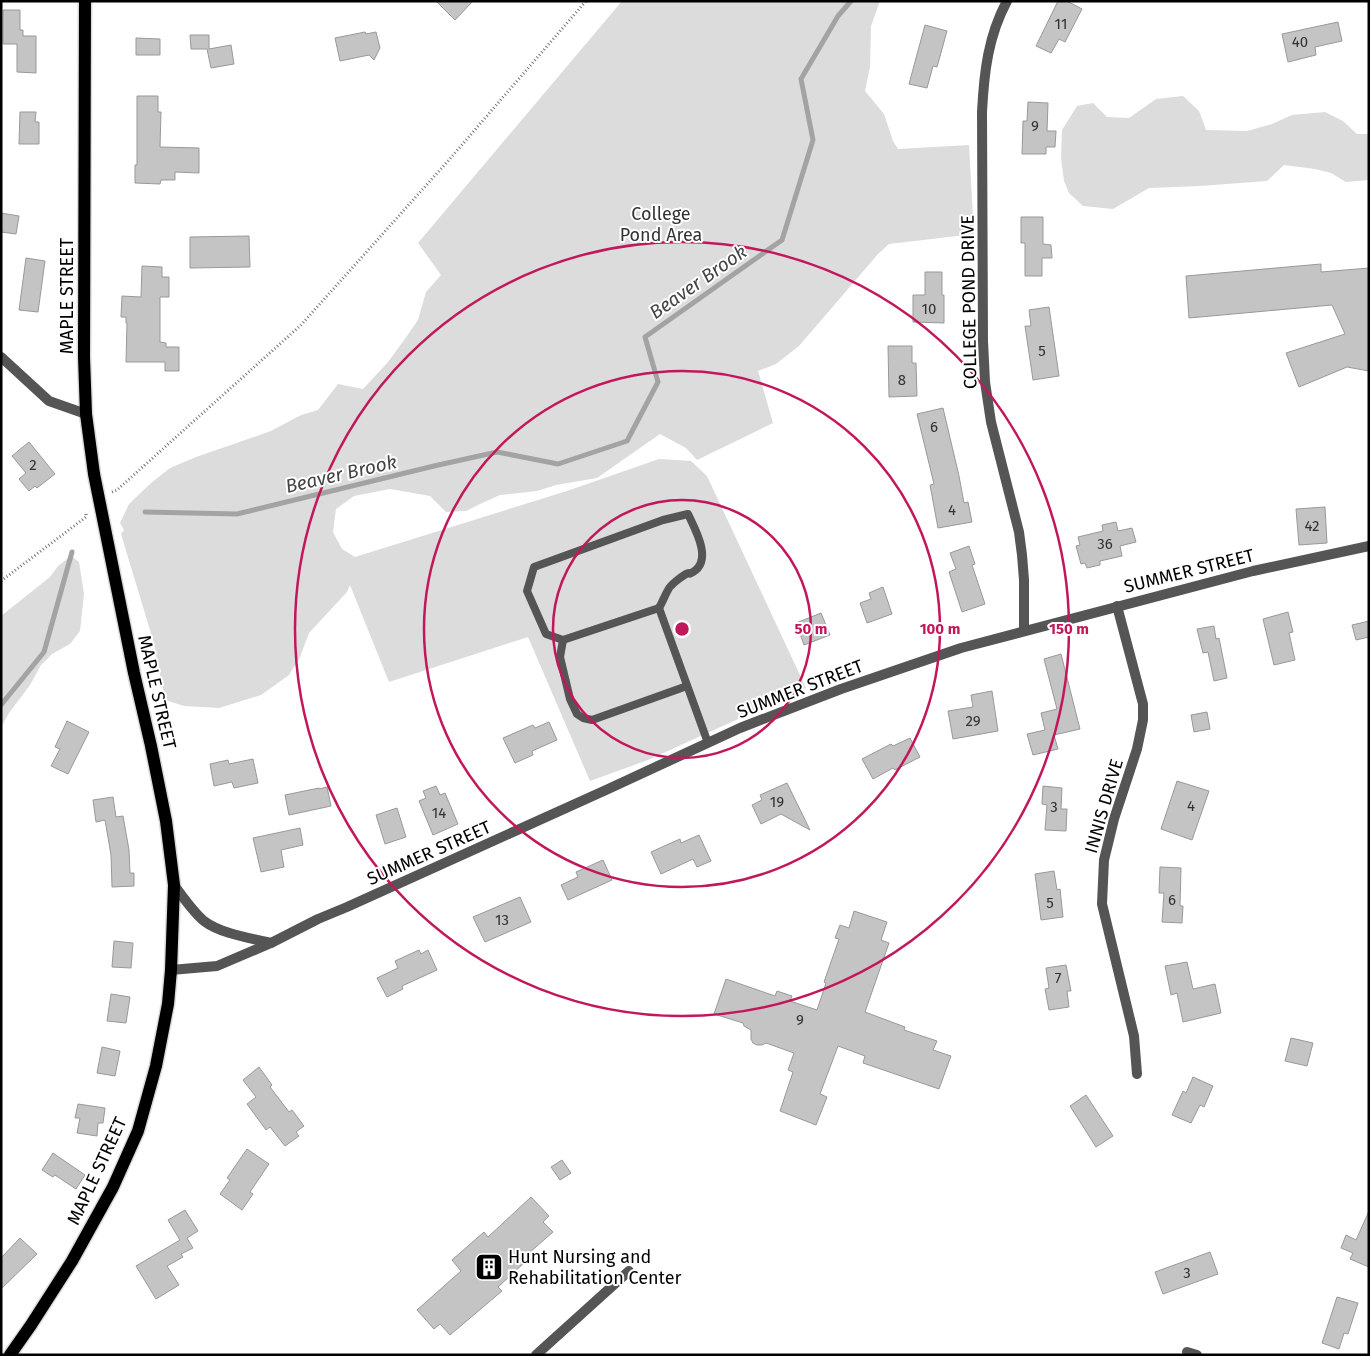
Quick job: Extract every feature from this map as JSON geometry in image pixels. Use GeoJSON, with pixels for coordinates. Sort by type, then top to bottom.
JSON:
{"type":"FeatureCollection","features":[{"type":"Feature","properties":{"kind":"main road","name":"MAPLE STREET"},"geometry":{"type":"LineString","coordinates":[[10,1355],[72,1261],[113,1187],[138,1131],[156,1066],[168,1004],[171,970],[174,885],[166,821],[108,549],[94,474],[86,414],[84,357],[85,1]]}},
{"type":"Feature","properties":{"kind":"street","name":"COLLEGE POND DRIVE"},"geometry":{"type":"LineString","coordinates":[[1007,1],[994,30],[984,82],[982,112],[982,340],[988,402],[1019,532],[1024,580],[1024,631]]}},
{"type":"Feature","properties":{"kind":"street"},"geometry":{"type":"LineString","coordinates":[[1,357],[50,401],[86,414]]}},
{"type":"Feature","properties":{"kind":"street","name":"SUMMER STREET"},"geometry":{"type":"LineString","coordinates":[[171,970],[217,966],[740,728],[842,689],[962,648],[1024,631],[1254,571],[1369,546]]}},
{"type":"Feature","properties":{"kind":"street","name":"INNIS DRIVE"},"geometry":{"type":"LineString","coordinates":[[1117,606],[1143,704],[1143,720],[1137,749],[1114,819],[1104,860],[1102,904],[1134,1036],[1137,1074]]}},
{"type":"Feature","properties":{"kind":"street"},"geometry":{"type":"LineString","coordinates":[[174,885],[203,920],[211,926],[271,943]]}},
{"type":"Feature","properties":{"kind":"street"},"geometry":{"type":"LineString","coordinates":[[536,1355],[629,1271]]}},
{"type":"Feature","properties":{"kind":"lane"},"geometry":{"type":"LineString","coordinates":[[688,514],[701,543],[702,558],[699,568],[685,575],[668,588],[659,608],[563,640],[546,634],[527,591],[534,568],[663,520],[688,514]]}},
{"type":"Feature","properties":{"kind":"lane"},"geometry":{"type":"LineString","coordinates":[[659,608],[708,743]]}},
{"type":"Feature","properties":{"kind":"lane"},"geometry":{"type":"LineString","coordinates":[[563,640],[560,657],[570,699],[577,714],[583,718],[592,720],[687,686]]}},
{"type":"Feature","properties":{"kind":"path"},"geometry":{"type":"LineString","coordinates":[[112,500],[112,491],[117,490],[301,325],[586,1]]}},
{"type":"Feature","properties":{"kind":"path"},"geometry":{"type":"LineString","coordinates":[[1,581],[86,517]]}},
{"type":"Feature","properties":{"kind":"green space","name":"College Pond Area"},"geometry":{"type":"Polygon","coordinates":[[[622,1],[880,1],[871,26],[870,67],[865,91],[884,114],[893,141],[898,149],[969,145],[974,234],[889,244],[878,254],[799,346],[776,364],[758,371],[773,423],[697,460],[686,448],[660,434],[597,478],[556,485],[537,491],[500,495],[466,511],[446,512],[430,496],[390,489],[354,496],[336,509],[333,532],[342,549],[355,557],[567,491],[659,459],[691,461],[707,476],[806,688],[648,760],[590,781],[528,637],[389,682],[350,585],[347,592],[309,633],[300,657],[289,675],[261,695],[219,708],[184,706],[165,700],[153,640],[121,534],[124,530],[120,523],[129,504],[170,468],[271,431],[301,415],[318,410],[338,384],[363,389],[388,362],[418,320],[426,292],[441,275],[418,243],[622,1]]]}},
{"type":"Feature","properties":{"kind":"green space"},"geometry":{"type":"Polygon","coordinates":[[[1183,96],[1199,111],[1206,130],[1247,131],[1272,124],[1292,115],[1325,112],[1343,121],[1357,134],[1367,134],[1369,132],[1369,180],[1346,182],[1331,173],[1284,165],[1267,181],[1149,188],[1113,209],[1083,206],[1069,193],[1064,181],[1061,158],[1062,130],[1077,106],[1093,103],[1107,117],[1129,118],[1156,99],[1183,96]]]}},
{"type":"Feature","properties":{"kind":"green space"},"geometry":{"type":"Polygon","coordinates":[[[71,556],[79,562],[84,594],[80,631],[70,644],[52,654],[41,665],[30,685],[1,727],[1,616],[50,577],[58,566],[71,556]]]}},
{"type":"Feature","properties":{"kind":"building"},"geometry":{"type":"Polygon","coordinates":[[[436,1],[473,1],[455,20],[436,1]]]}},
{"type":"Feature","properties":{"kind":"building"},"geometry":{"type":"Polygon","coordinates":[[[1058,1],[1067,1],[1082,9],[1065,42],[1059,39],[1051,53],[1036,46],[1058,1]]]}},
{"type":"Feature","properties":{"kind":"building"},"geometry":{"type":"Polygon","coordinates":[[[3,10],[20,10],[20,30],[23,30],[23,36],[36,36],[36,73],[17,72],[17,44],[3,44],[3,10]]]}},
{"type":"Feature","properties":{"kind":"building"},"geometry":{"type":"Polygon","coordinates":[[[1338,22],[1342,41],[1315,47],[1316,55],[1288,62],[1282,34],[1338,22]]]}},
{"type":"Feature","properties":{"kind":"building"},"geometry":{"type":"Polygon","coordinates":[[[925,25],[947,31],[937,67],[933,66],[927,88],[909,84],[925,25]]]}},
{"type":"Feature","properties":{"kind":"building"},"geometry":{"type":"Polygon","coordinates":[[[365,32],[366,34],[376,32],[380,48],[374,60],[369,55],[340,61],[335,38],[365,32]]]}},
{"type":"Feature","properties":{"kind":"building"},"geometry":{"type":"Polygon","coordinates":[[[190,35],[209,35],[209,49],[231,45],[234,64],[211,68],[207,49],[191,49],[190,35]]]}},
{"type":"Feature","properties":{"kind":"building"},"geometry":{"type":"Polygon","coordinates":[[[136,38],[160,39],[160,55],[136,55],[136,38]]]}},
{"type":"Feature","properties":{"kind":"building"},"geometry":{"type":"Polygon","coordinates":[[[137,96],[158,96],[158,112],[161,112],[160,147],[199,148],[199,173],[175,172],[175,180],[161,180],[160,184],[135,183],[135,165],[137,165],[137,96]]]}},
{"type":"Feature","properties":{"kind":"building"},"geometry":{"type":"Polygon","coordinates":[[[1028,102],[1048,103],[1047,131],[1056,131],[1055,147],[1046,147],[1046,154],[1022,154],[1023,121],[1027,121],[1028,102]]]}},
{"type":"Feature","properties":{"kind":"building"},"geometry":{"type":"Polygon","coordinates":[[[20,112],[36,112],[35,122],[39,122],[39,144],[19,144],[20,112]]]}},
{"type":"Feature","properties":{"kind":"building"},"geometry":{"type":"Polygon","coordinates":[[[1,213],[19,216],[16,234],[1,232],[1,213]]]}},
{"type":"Feature","properties":{"kind":"building"},"geometry":{"type":"Polygon","coordinates":[[[1021,217],[1043,217],[1043,244],[1051,245],[1052,258],[1042,258],[1042,276],[1025,276],[1025,243],[1021,243],[1021,217]]]}},
{"type":"Feature","properties":{"kind":"building"},"geometry":{"type":"Polygon","coordinates":[[[249,236],[250,267],[190,268],[190,237],[249,236]]]}},
{"type":"Feature","properties":{"kind":"building"},"geometry":{"type":"Polygon","coordinates":[[[26,258],[45,261],[38,312],[19,310],[26,258]]]}},
{"type":"Feature","properties":{"kind":"building"},"geometry":{"type":"Polygon","coordinates":[[[1321,264],[1321,272],[1369,268],[1369,371],[1347,367],[1299,387],[1286,353],[1345,334],[1332,305],[1189,318],[1186,276],[1321,264]]]}},
{"type":"Feature","properties":{"kind":"building"},"geometry":{"type":"Polygon","coordinates":[[[142,266],[162,267],[162,277],[169,277],[169,297],[160,297],[160,342],[166,343],[166,347],[179,347],[179,371],[165,371],[165,362],[126,362],[127,323],[126,317],[121,317],[122,296],[141,297],[142,266]]]}},
{"type":"Feature","properties":{"kind":"building"},"geometry":{"type":"Polygon","coordinates":[[[925,272],[942,272],[944,323],[913,322],[913,295],[925,295],[925,272]]]}},
{"type":"Feature","properties":{"kind":"building"},"geometry":{"type":"Polygon","coordinates":[[[1049,307],[1059,376],[1033,380],[1025,326],[1031,326],[1029,310],[1049,307]]]}},
{"type":"Feature","properties":{"kind":"building"},"geometry":{"type":"Polygon","coordinates":[[[888,346],[912,346],[912,363],[916,363],[917,396],[889,397],[888,346]]]}},
{"type":"Feature","properties":{"kind":"building"},"geometry":{"type":"Polygon","coordinates":[[[943,408],[964,503],[968,502],[972,522],[938,528],[930,485],[934,484],[917,414],[943,408]]]}},
{"type":"Feature","properties":{"kind":"building"},"geometry":{"type":"Polygon","coordinates":[[[29,442],[55,474],[37,488],[35,486],[29,491],[19,479],[26,473],[12,456],[29,442]]]}},
{"type":"Feature","properties":{"kind":"building"},"geometry":{"type":"Polygon","coordinates":[[[1325,507],[1327,543],[1299,545],[1296,509],[1325,507]]]}},
{"type":"Feature","properties":{"kind":"building"},"geometry":{"type":"Polygon","coordinates":[[[1116,522],[1118,531],[1132,528],[1136,542],[1120,546],[1122,556],[1100,561],[1100,565],[1087,568],[1085,563],[1081,564],[1076,546],[1080,545],[1078,537],[1103,531],[1102,525],[1116,522]]]}},
{"type":"Feature","properties":{"kind":"building"},"geometry":{"type":"Polygon","coordinates":[[[969,546],[975,564],[972,565],[985,604],[962,612],[949,572],[956,569],[950,553],[969,546]]]}},
{"type":"Feature","properties":{"kind":"building"},"geometry":{"type":"Polygon","coordinates":[[[883,587],[892,614],[867,623],[860,603],[871,599],[869,593],[883,587]]]}},
{"type":"Feature","properties":{"kind":"building"},"geometry":{"type":"Polygon","coordinates":[[[1288,612],[1293,632],[1289,633],[1295,660],[1274,665],[1263,619],[1288,612]]]}},
{"type":"Feature","properties":{"kind":"building"},"geometry":{"type":"Polygon","coordinates":[[[821,613],[830,635],[804,645],[796,623],[821,613]]]}},
{"type":"Feature","properties":{"kind":"building"},"geometry":{"type":"Polygon","coordinates":[[[1369,621],[1369,637],[1356,640],[1352,625],[1369,621]]]}},
{"type":"Feature","properties":{"kind":"building"},"geometry":{"type":"Polygon","coordinates":[[[1214,626],[1216,639],[1219,638],[1227,678],[1214,681],[1208,652],[1203,653],[1197,629],[1214,626]]]}},
{"type":"Feature","properties":{"kind":"building"},"geometry":{"type":"Polygon","coordinates":[[[1061,654],[1080,729],[1054,735],[1058,749],[1033,755],[1027,734],[1045,730],[1041,713],[1057,709],[1044,659],[1061,654]]]}},
{"type":"Feature","properties":{"kind":"building"},"geometry":{"type":"Polygon","coordinates":[[[992,691],[998,731],[953,739],[948,711],[973,707],[971,695],[992,691]]]}},
{"type":"Feature","properties":{"kind":"building"},"geometry":{"type":"Polygon","coordinates":[[[1207,712],[1210,729],[1194,732],[1191,715],[1207,712]]]}},
{"type":"Feature","properties":{"kind":"building"},"geometry":{"type":"Polygon","coordinates":[[[67,721],[89,732],[68,774],[51,766],[60,749],[55,747],[67,721]]]}},
{"type":"Feature","properties":{"kind":"building"},"geometry":{"type":"Polygon","coordinates":[[[549,722],[557,740],[532,751],[533,755],[515,763],[503,738],[533,725],[535,728],[549,722]]]}},
{"type":"Feature","properties":{"kind":"building"},"geometry":{"type":"Polygon","coordinates":[[[910,738],[920,757],[873,779],[862,759],[891,744],[893,746],[910,738]]]}},
{"type":"Feature","properties":{"kind":"building"},"geometry":{"type":"Polygon","coordinates":[[[253,759],[258,783],[234,788],[232,782],[214,786],[210,764],[228,760],[229,764],[253,759]]]}},
{"type":"Feature","properties":{"kind":"building"},"geometry":{"type":"Polygon","coordinates":[[[1177,781],[1209,791],[1192,840],[1161,829],[1177,781]]]}},
{"type":"Feature","properties":{"kind":"building"},"geometry":{"type":"Polygon","coordinates":[[[787,783],[810,830],[781,814],[761,824],[752,805],[762,800],[760,795],[787,783]]]}},
{"type":"Feature","properties":{"kind":"building"},"geometry":{"type":"Polygon","coordinates":[[[436,786],[440,795],[445,793],[458,824],[433,835],[419,801],[426,798],[423,791],[436,786]]]}},
{"type":"Feature","properties":{"kind":"building"},"geometry":{"type":"Polygon","coordinates":[[[1043,786],[1062,788],[1061,809],[1067,809],[1066,831],[1045,830],[1047,805],[1042,804],[1043,786]]]}},
{"type":"Feature","properties":{"kind":"building"},"geometry":{"type":"Polygon","coordinates":[[[327,787],[331,806],[289,815],[285,795],[327,787]]]}},
{"type":"Feature","properties":{"kind":"building"},"geometry":{"type":"Polygon","coordinates":[[[113,797],[116,817],[123,816],[129,850],[130,873],[134,873],[134,886],[112,887],[111,855],[105,820],[96,822],[93,800],[113,797]]]}},
{"type":"Feature","properties":{"kind":"building"},"geometry":{"type":"Polygon","coordinates":[[[397,808],[406,837],[385,844],[376,815],[397,808]]]}},
{"type":"Feature","properties":{"kind":"building"},"geometry":{"type":"Polygon","coordinates":[[[300,828],[303,845],[281,850],[284,867],[261,872],[253,838],[300,828]]]}},
{"type":"Feature","properties":{"kind":"building"},"geometry":{"type":"Polygon","coordinates":[[[699,835],[711,861],[697,867],[693,859],[661,874],[651,852],[680,839],[681,843],[699,835]]]}},
{"type":"Feature","properties":{"kind":"building"},"geometry":{"type":"Polygon","coordinates":[[[603,860],[612,880],[568,900],[561,885],[578,877],[576,872],[603,860]]]}},
{"type":"Feature","properties":{"kind":"building"},"geometry":{"type":"Polygon","coordinates":[[[1160,867],[1181,868],[1180,906],[1183,906],[1182,923],[1162,922],[1164,893],[1159,893],[1160,867]]]}},
{"type":"Feature","properties":{"kind":"building"},"geometry":{"type":"Polygon","coordinates":[[[1054,871],[1057,890],[1060,889],[1063,917],[1041,920],[1035,874],[1054,871]]]}},
{"type":"Feature","properties":{"kind":"building"},"geometry":{"type":"Polygon","coordinates":[[[520,897],[531,922],[485,942],[473,917],[520,897]]]}},
{"type":"Feature","properties":{"kind":"building"},"geometry":{"type":"Polygon","coordinates":[[[854,911],[887,922],[881,940],[889,943],[865,1012],[905,1027],[904,1030],[937,1041],[933,1050],[951,1056],[939,1089],[863,1063],[865,1056],[838,1046],[820,1094],[827,1097],[816,1125],[780,1111],[793,1072],[788,1070],[794,1053],[766,1043],[757,1045],[751,1039],[751,1030],[744,1026],[743,1023],[714,1014],[726,979],[775,996],[777,991],[792,996],[790,1001],[817,1010],[826,983],[824,982],[839,939],[835,938],[840,925],[849,928],[854,911]]]}},
{"type":"Feature","properties":{"kind":"building"},"geometry":{"type":"Polygon","coordinates":[[[114,941],[133,943],[131,968],[112,967],[114,941]]]}},
{"type":"Feature","properties":{"kind":"building"},"geometry":{"type":"Polygon","coordinates":[[[419,950],[421,954],[428,950],[437,970],[402,986],[403,989],[387,997],[377,978],[398,968],[395,961],[419,950]]]}},
{"type":"Feature","properties":{"kind":"building"},"geometry":{"type":"Polygon","coordinates":[[[1187,962],[1193,989],[1215,984],[1221,1013],[1183,1022],[1177,993],[1171,995],[1165,966],[1187,962]]]}},
{"type":"Feature","properties":{"kind":"building"},"geometry":{"type":"Polygon","coordinates":[[[1066,965],[1071,991],[1067,991],[1069,1007],[1049,1010],[1045,989],[1049,988],[1046,968],[1066,965]]]}},
{"type":"Feature","properties":{"kind":"building"},"geometry":{"type":"Polygon","coordinates":[[[111,994],[130,997],[126,1023],[107,1021],[111,994]]]}},
{"type":"Feature","properties":{"kind":"building"},"geometry":{"type":"Polygon","coordinates":[[[1291,1038],[1313,1043],[1307,1066],[1285,1061],[1291,1038]]]}},
{"type":"Feature","properties":{"kind":"building"},"geometry":{"type":"Polygon","coordinates":[[[102,1047],[120,1051],[115,1076],[97,1073],[102,1047]]]}},
{"type":"Feature","properties":{"kind":"building"},"geometry":{"type":"Polygon","coordinates":[[[259,1067],[272,1085],[270,1087],[289,1112],[292,1110],[304,1126],[296,1132],[299,1136],[285,1146],[270,1127],[266,1130],[247,1104],[256,1097],[243,1080],[259,1067]]]}},
{"type":"Feature","properties":{"kind":"building"},"geometry":{"type":"Polygon","coordinates":[[[1193,1077],[1213,1086],[1204,1107],[1200,1105],[1191,1123],[1172,1115],[1183,1091],[1186,1093],[1193,1077]]]}},
{"type":"Feature","properties":{"kind":"building"},"geometry":{"type":"Polygon","coordinates":[[[1086,1095],[1113,1136],[1096,1147],[1070,1106],[1086,1095]]]}},
{"type":"Feature","properties":{"kind":"building"},"geometry":{"type":"Polygon","coordinates":[[[78,1104],[105,1108],[103,1123],[98,1123],[97,1136],[77,1133],[80,1118],[75,1118],[78,1104]]]}},
{"type":"Feature","properties":{"kind":"building"},"geometry":{"type":"Polygon","coordinates":[[[247,1149],[269,1164],[250,1192],[253,1194],[242,1210],[220,1194],[230,1180],[227,1178],[247,1149]]]}},
{"type":"Feature","properties":{"kind":"building"},"geometry":{"type":"Polygon","coordinates":[[[53,1153],[85,1175],[76,1189],[55,1175],[53,1177],[42,1170],[53,1153]]]}},
{"type":"Feature","properties":{"kind":"building"},"geometry":{"type":"Polygon","coordinates":[[[562,1160],[571,1173],[560,1180],[551,1167],[562,1160]]]}},
{"type":"Feature","properties":{"kind":"building","name":"Hunt Nursing and Rehabilitation Center"},"geometry":{"type":"Polygon","coordinates":[[[531,1197],[549,1216],[543,1222],[553,1232],[521,1260],[524,1263],[498,1287],[502,1291],[450,1335],[440,1324],[434,1329],[417,1310],[461,1271],[452,1260],[484,1232],[488,1237],[531,1197]]]}},
{"type":"Feature","properties":{"kind":"building"},"geometry":{"type":"Polygon","coordinates":[[[185,1210],[198,1231],[187,1238],[193,1248],[181,1254],[183,1257],[167,1266],[179,1285],[156,1299],[136,1266],[180,1240],[168,1220],[185,1210]]]}},
{"type":"Feature","properties":{"kind":"building"},"geometry":{"type":"Polygon","coordinates":[[[1369,1211],[1369,1267],[1350,1259],[1353,1253],[1341,1248],[1346,1235],[1356,1240],[1369,1211]]]}},
{"type":"Feature","properties":{"kind":"building"},"geometry":{"type":"Polygon","coordinates":[[[20,1238],[37,1254],[1,1289],[1,1258],[20,1238]]]}},
{"type":"Feature","properties":{"kind":"building"},"geometry":{"type":"Polygon","coordinates":[[[1210,1252],[1218,1274],[1163,1294],[1155,1272],[1210,1252]]]}},
{"type":"Feature","properties":{"kind":"building"},"geometry":{"type":"Polygon","coordinates":[[[1337,1297],[1358,1303],[1348,1334],[1344,1333],[1339,1349],[1322,1343],[1337,1297]]]}},
{"type":"Feature","properties":{"kind":"waterway","name":"Beaver Brook"},"geometry":{"type":"LineString","coordinates":[[145,512],[237,514],[497,452],[558,464],[627,441],[658,382],[645,337],[782,240],[813,140],[801,79],[838,16],[851,1]]}},
{"type":"Feature","properties":{"kind":"waterway","name":"Beaver Brook"},"geometry":{"type":"LineString","coordinates":[[1,705],[44,652],[72,552]]}},
{"type":"Feature","properties":{"kind":"place","name":"Hunt Nursing and Rehabilitation Center"},"geometry":{"type":"Point","coordinates":[489,1267]}}]}
